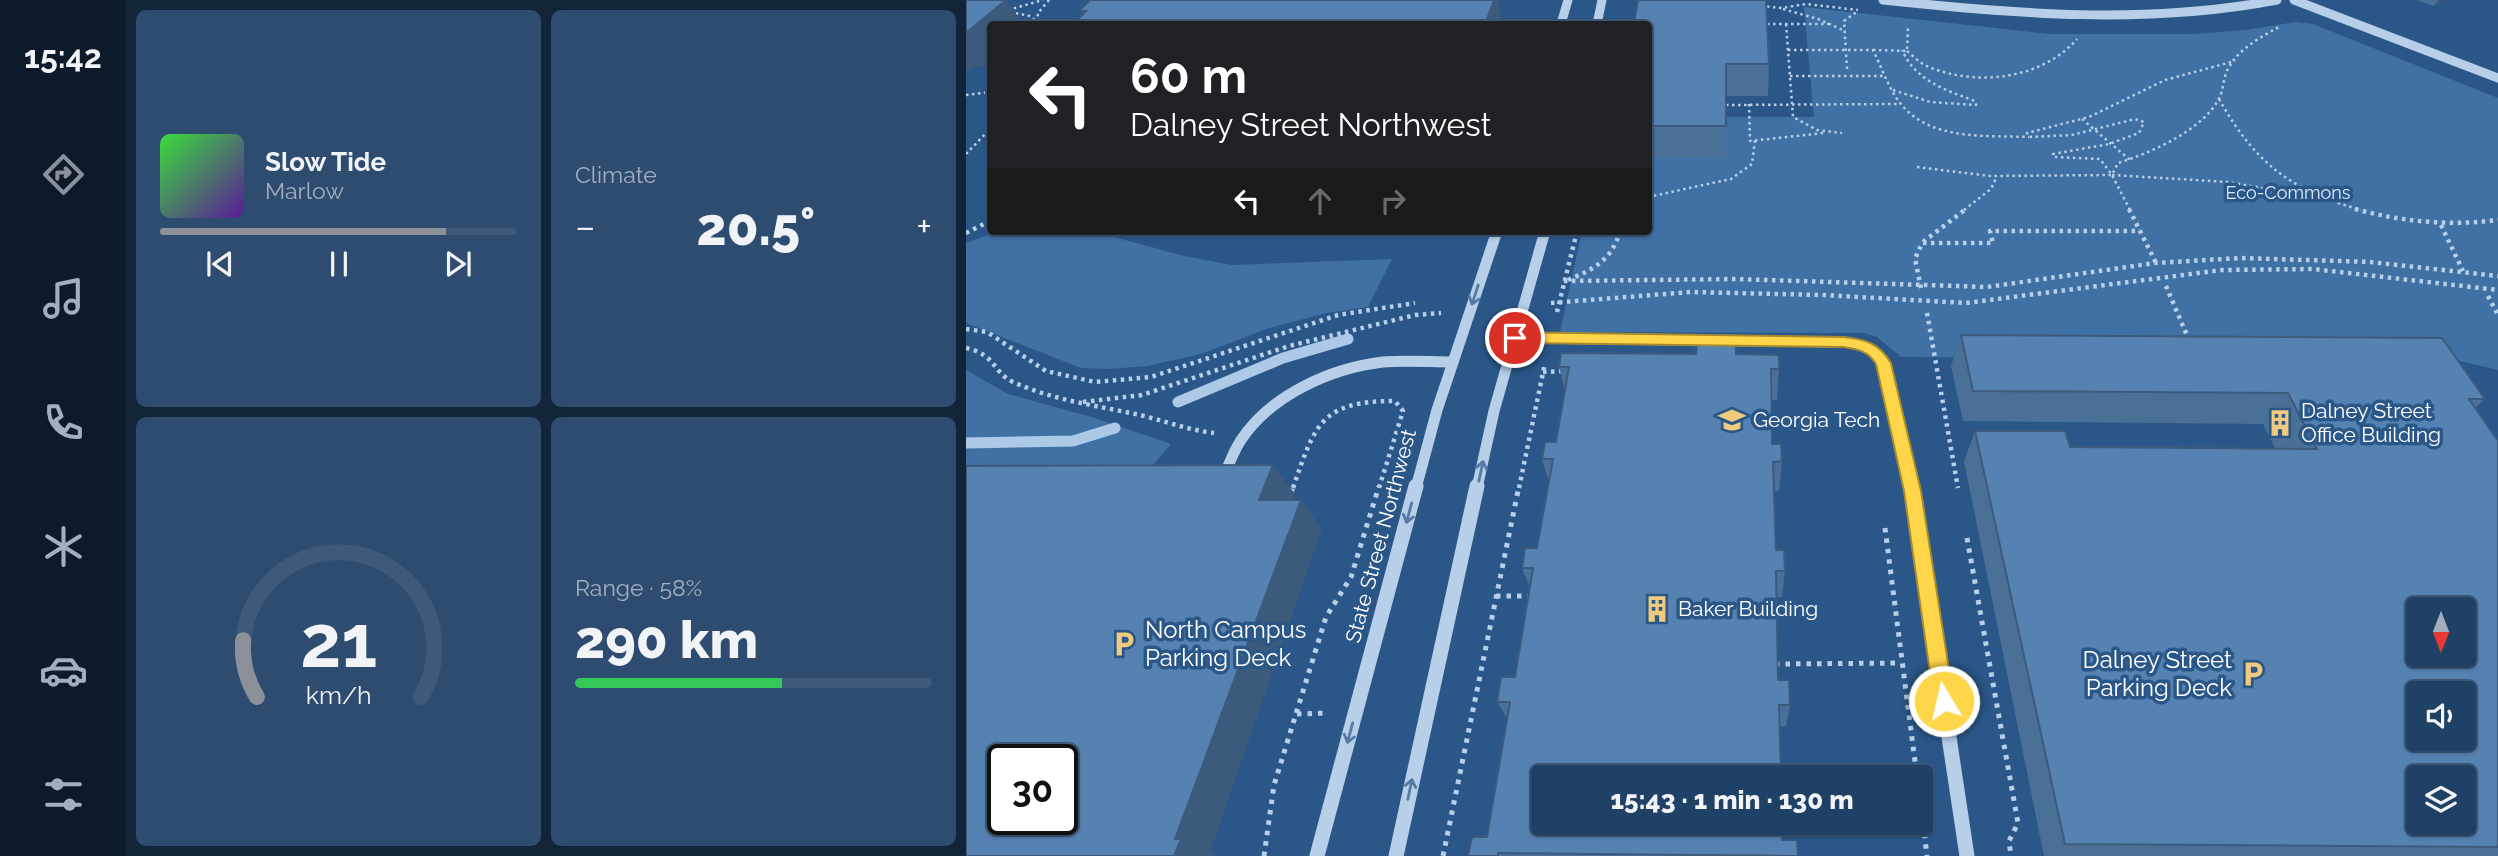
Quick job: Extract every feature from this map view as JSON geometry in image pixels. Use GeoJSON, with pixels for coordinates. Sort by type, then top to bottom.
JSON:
{"type":"FeatureCollection","features":[{"type":"Feature","properties":{"kind":"street"},"geometry":{"type":"LineString","coordinates":[[1562,21],[1568,0]]}},
{"type":"Feature","properties":{"kind":"street"},"geometry":{"type":"LineString","coordinates":[[1598,21],[1602,0]]}},
{"type":"Feature","properties":{"kind":"street"},"geometry":{"type":"LineString","coordinates":[[1883,0],[2003,12],[2096,15],[2189,13],[2277,0]]}},
{"type":"Feature","properties":{"kind":"street"},"geometry":{"type":"LineString","coordinates":[[2294,0],[2498,78]]}},
{"type":"Feature","properties":{"kind":"street","name":"State Street Northwest"},"geometry":{"type":"LineString","coordinates":[[1317,856],[1434,423],[1496,235]]}},
{"type":"Feature","properties":{"kind":"street"},"geometry":{"type":"LineString","coordinates":[[1396,856],[1494,411],[1544,235]]}},
{"type":"Feature","properties":{"kind":"street"},"geometry":{"type":"LineString","coordinates":[[1515,338],[1843,342],[1861,344],[1876,352],[1884,363],[1912,491],[1967,856]]}},
{"type":"Feature","properties":{"kind":"street"},"geometry":{"type":"LineString","coordinates":[[1215,495],[1243,438],[1260,419],[1293,394],[1336,371],[1384,362],[1453,362]]}},
{"type":"Feature","properties":{"kind":"path"},"geometry":{"type":"LineString","coordinates":[[1034,21],[1022,14],[1002,12],[1043,0]]}},
{"type":"Feature","properties":{"kind":"path"},"geometry":{"type":"LineString","coordinates":[[1037,21],[1038,13],[1049,0]]}},
{"type":"Feature","properties":{"kind":"path"},"geometry":{"type":"LineString","coordinates":[[1782,8],[1806,4],[1858,10],[1844,21],[1847,69]]}},
{"type":"Feature","properties":{"kind":"path"},"geometry":{"type":"LineString","coordinates":[[1759,6],[1782,8],[1845,31]]}},
{"type":"Feature","properties":{"kind":"path"},"geometry":{"type":"LineString","coordinates":[[1893,90],[1930,102],[1976,104],[1975,101],[1937,87],[1912,68],[1905,50],[1908,15]]}},
{"type":"Feature","properties":{"kind":"path"},"geometry":{"type":"LineString","coordinates":[[2112,175],[2118,163],[2159,148],[2199,119],[2219,99],[2227,71],[2235,61],[2253,42],[2286,23]]}},
{"type":"Feature","properties":{"kind":"path"},"geometry":{"type":"LineString","coordinates":[[1758,24],[1830,24]]}},
{"type":"Feature","properties":{"kind":"path"},"geometry":{"type":"LineString","coordinates":[[1786,24],[1793,117],[1817,130],[1842,133]]}},
{"type":"Feature","properties":{"kind":"path"},"geometry":{"type":"LineString","coordinates":[[1788,50],[1905,50],[1926,66],[1949,74],[1970,77],[2015,74],[2057,59],[2075,43],[2081,31]]}},
{"type":"Feature","properties":{"kind":"path"},"geometry":{"type":"LineString","coordinates":[[1872,50],[1900,103],[1919,123],[1947,131],[2057,137],[2135,119],[2144,122],[2138,133],[2109,144],[2053,154],[2054,157],[2101,159],[2112,175],[2156,263]]}},
{"type":"Feature","properties":{"kind":"path"},"geometry":{"type":"LineString","coordinates":[[2029,137],[2029,132],[2081,119],[2165,80],[2235,61]]}},
{"type":"Feature","properties":{"kind":"path"},"geometry":{"type":"LineString","coordinates":[[1790,76],[1886,76]]}},
{"type":"Feature","properties":{"kind":"path"},"geometry":{"type":"LineString","coordinates":[[966,95],[987,92]]}},
{"type":"Feature","properties":{"kind":"path"},"geometry":{"type":"LineString","coordinates":[[2219,99],[2246,142],[2265,164],[2293,182],[2328,199]]}},
{"type":"Feature","properties":{"kind":"path"},"geometry":{"type":"LineString","coordinates":[[1726,104],[1900,103]]}},
{"type":"Feature","properties":{"kind":"path"},"geometry":{"type":"LineString","coordinates":[[1749,104],[1750,141],[1833,132]]}},
{"type":"Feature","properties":{"kind":"path"},"geometry":{"type":"LineString","coordinates":[[2081,119],[2130,160]]}},
{"type":"Feature","properties":{"kind":"path"},"geometry":{"type":"LineString","coordinates":[[966,154],[987,132]]}},
{"type":"Feature","properties":{"kind":"path"},"geometry":{"type":"LineString","coordinates":[[1652,196],[1731,179],[1752,164],[1755,140]]}},
{"type":"Feature","properties":{"kind":"path"},"geometry":{"type":"LineString","coordinates":[[966,147],[973,147]]}},
{"type":"Feature","properties":{"kind":"path"},"geometry":{"type":"LineString","coordinates":[[1917,167],[1954,175],[1996,178],[2112,175],[2228,182],[2328,199],[2387,216],[2441,225],[2498,220]]}},
{"type":"Feature","properties":{"kind":"path"},"geometry":{"type":"LineString","coordinates":[[1921,288],[1915,259],[1922,243],[1991,189],[1996,178]]}},
{"type":"Feature","properties":{"kind":"path"},"geometry":{"type":"LineString","coordinates":[[966,233],[987,222]]}},
{"type":"Feature","properties":{"kind":"path"},"geometry":{"type":"LineString","coordinates":[[2441,225],[2463,271]]}},
{"type":"Feature","properties":{"kind":"path"},"geometry":{"type":"LineString","coordinates":[[1922,243],[1993,243],[1990,231],[2140,231]]}},
{"type":"Feature","properties":{"kind":"path"},"geometry":{"type":"LineString","coordinates":[[1556,314],[1576,235]]}},
{"type":"Feature","properties":{"kind":"path"},"geometry":{"type":"LineString","coordinates":[[1564,281],[1608,260],[1617,246],[1619,235]]}},
{"type":"Feature","properties":{"kind":"path"},"geometry":{"type":"LineString","coordinates":[[1564,281],[1758,279],[1921,288],[1992,286],[2043,281],[2156,263],[2242,257],[2330,259],[2498,276]]}},
{"type":"Feature","properties":{"kind":"path"},"geometry":{"type":"LineString","coordinates":[[1571,301],[1691,292],[1823,295],[1966,303],[2222,270],[2313,269],[2498,290]]}},
{"type":"Feature","properties":{"kind":"path"},"geometry":{"type":"LineString","coordinates":[[2166,286],[2192,344]]}},
{"type":"Feature","properties":{"kind":"path"},"geometry":{"type":"LineString","coordinates":[[2488,296],[2498,315]]}},
{"type":"Feature","properties":{"kind":"path"},"geometry":{"type":"LineString","coordinates":[[966,329],[987,331],[1045,371],[1095,382],[1151,377],[1338,315],[1415,303]]}},
{"type":"Feature","properties":{"kind":"path"},"geometry":{"type":"LineString","coordinates":[[1083,402],[1142,395],[1289,346],[1364,326],[1415,315],[1451,313]]}},
{"type":"Feature","properties":{"kind":"path"},"geometry":{"type":"LineString","coordinates":[[1927,313],[1958,488]]}},
{"type":"Feature","properties":{"kind":"path"},"geometry":{"type":"LineString","coordinates":[[966,348],[984,352],[1011,381],[1190,430],[1243,438]]}},
{"type":"Feature","properties":{"kind":"path"},"geometry":{"type":"LineString","coordinates":[[1443,856],[1546,355]]}},
{"type":"Feature","properties":{"kind":"path"},"geometry":{"type":"LineString","coordinates":[[1264,856],[1274,785],[1326,617],[1351,578],[1403,411],[1395,401],[1374,400],[1329,412],[1313,431],[1291,494]]}},
{"type":"Feature","properties":{"kind":"path"},"geometry":{"type":"LineString","coordinates":[[1885,527],[1915,765]]}},
{"type":"Feature","properties":{"kind":"path"},"geometry":{"type":"LineString","coordinates":[[1967,538],[2018,823],[2009,841],[2011,856]]}},
{"type":"Feature","properties":{"kind":"path"},"geometry":{"type":"LineString","coordinates":[[1496,596],[1544,596]]}},
{"type":"Feature","properties":{"kind":"path"},"geometry":{"type":"LineString","coordinates":[[1775,664],[1902,663]]}},
{"type":"Feature","properties":{"kind":"path"},"geometry":{"type":"LineString","coordinates":[[1925,835],[1927,856]]}},
{"type":"Feature","properties":{"kind":"green space","name":"Eco-Commons"},"geometry":{"type":"Polygon","coordinates":[[[1804,7],[2049,34],[2194,34],[2246,30],[2296,22],[2313,24],[2498,98],[2498,370],[2461,361],[1901,357],[1877,337],[1864,333],[1560,332],[1581,235],[1652,235],[1652,158],[1726,158],[1726,117],[1814,117],[1804,7]]]}},
{"type":"Feature","properties":{"kind":"green space"},"geometry":{"type":"Polygon","coordinates":[[[989,235],[1107,235],[1184,256],[1232,265],[1392,259],[1368,307],[1327,313],[1269,328],[1201,354],[1147,366],[1081,368],[966,323],[966,243],[989,235]]]}},
{"type":"Feature","properties":{"kind":"green space"},"geometry":{"type":"Polygon","coordinates":[[[966,370],[1008,394],[1095,418],[1171,444],[1134,488],[966,487],[966,370]]]}},
{"type":"Feature","properties":{"kind":"building"},"geometry":{"type":"Polygon","coordinates":[[[966,0],[1006,0],[966,33],[966,0]]]}},
{"type":"Feature","properties":{"kind":"building"},"geometry":{"type":"Polygon","coordinates":[[[1090,0],[1494,0],[1486,21],[1076,21],[1086,11],[1079,11],[1090,0]]]}},
{"type":"Feature","properties":{"kind":"building"},"geometry":{"type":"Polygon","coordinates":[[[1638,0],[1766,0],[1769,64],[1726,64],[1726,126],[1652,126],[1652,21],[1634,21],[1638,0]]]}},
{"type":"Feature","properties":{"kind":"building","name":"Dalney Street Parking Deck"},"geometry":{"type":"Polygon","coordinates":[[[1961,335],[2442,338],[2485,399],[2469,399],[2498,441],[2498,847],[2065,844],[1975,431],[2065,431],[2070,447],[2317,449],[2288,393],[1973,391],[1961,335]]]}},
{"type":"Feature","properties":{"kind":"building","name":"Baker Building"},"geometry":{"type":"Polygon","coordinates":[[[1697,344],[1736,344],[1736,354],[1779,355],[1779,369],[1771,369],[1772,444],[1781,444],[1782,461],[1773,462],[1776,550],[1784,550],[1785,571],[1776,571],[1778,680],[1789,680],[1790,705],[1779,705],[1781,765],[1531,765],[1531,835],[1782,835],[1782,840],[1797,840],[1798,856],[1498,853],[1498,856],[1468,856],[1472,837],[1487,837],[1510,702],[1497,702],[1501,677],[1515,677],[1533,568],[1522,568],[1525,548],[1537,548],[1553,459],[1542,459],[1545,442],[1556,442],[1569,367],[1559,367],[1561,353],[1696,354],[1697,344]]]}},
{"type":"Feature","properties":{"kind":"building","name":"North Campus Parking Deck"},"geometry":{"type":"Polygon","coordinates":[[[1273,465],[1259,500],[1301,500],[1175,839],[1181,839],[1174,856],[966,856],[966,466],[1273,465]]]}},
{"type":"Feature","properties":{"kind":"waterway"},"geometry":{"type":"LineString","coordinates":[[1178,402],[1283,358],[1348,339]]}},
{"type":"Feature","properties":{"kind":"waterway"},"geometry":{"type":"LineString","coordinates":[[966,443],[1073,441],[1115,428]]}},
{"type":"Feature","properties":{"kind":"place","name":"Georgia Tech"},"geometry":{"type":"Point","coordinates":[1732,420]}},
{"type":"Feature","properties":{"kind":"place","name":"Dalney Street Office Building"},"geometry":{"type":"Point","coordinates":[2280,423]}},
{"type":"Feature","properties":{"kind":"place","name":"Baker Building"},"geometry":{"type":"Point","coordinates":[1657,609]}},
{"type":"Feature","properties":{"kind":"place","name":"North Campus Parking Deck"},"geometry":{"type":"Point","coordinates":[1124,644]}},
{"type":"Feature","properties":{"kind":"place","name":"Dalney Street Parking Deck"},"geometry":{"type":"Point","coordinates":[2253,674]}},
{"type":"Feature","properties":{"kind":"route"},"geometry":{"type":"LineString","coordinates":[[1515,338],[1843,342],[1861,344],[1876,352],[1884,363],[1912,491],[1944,701]]}}]}
